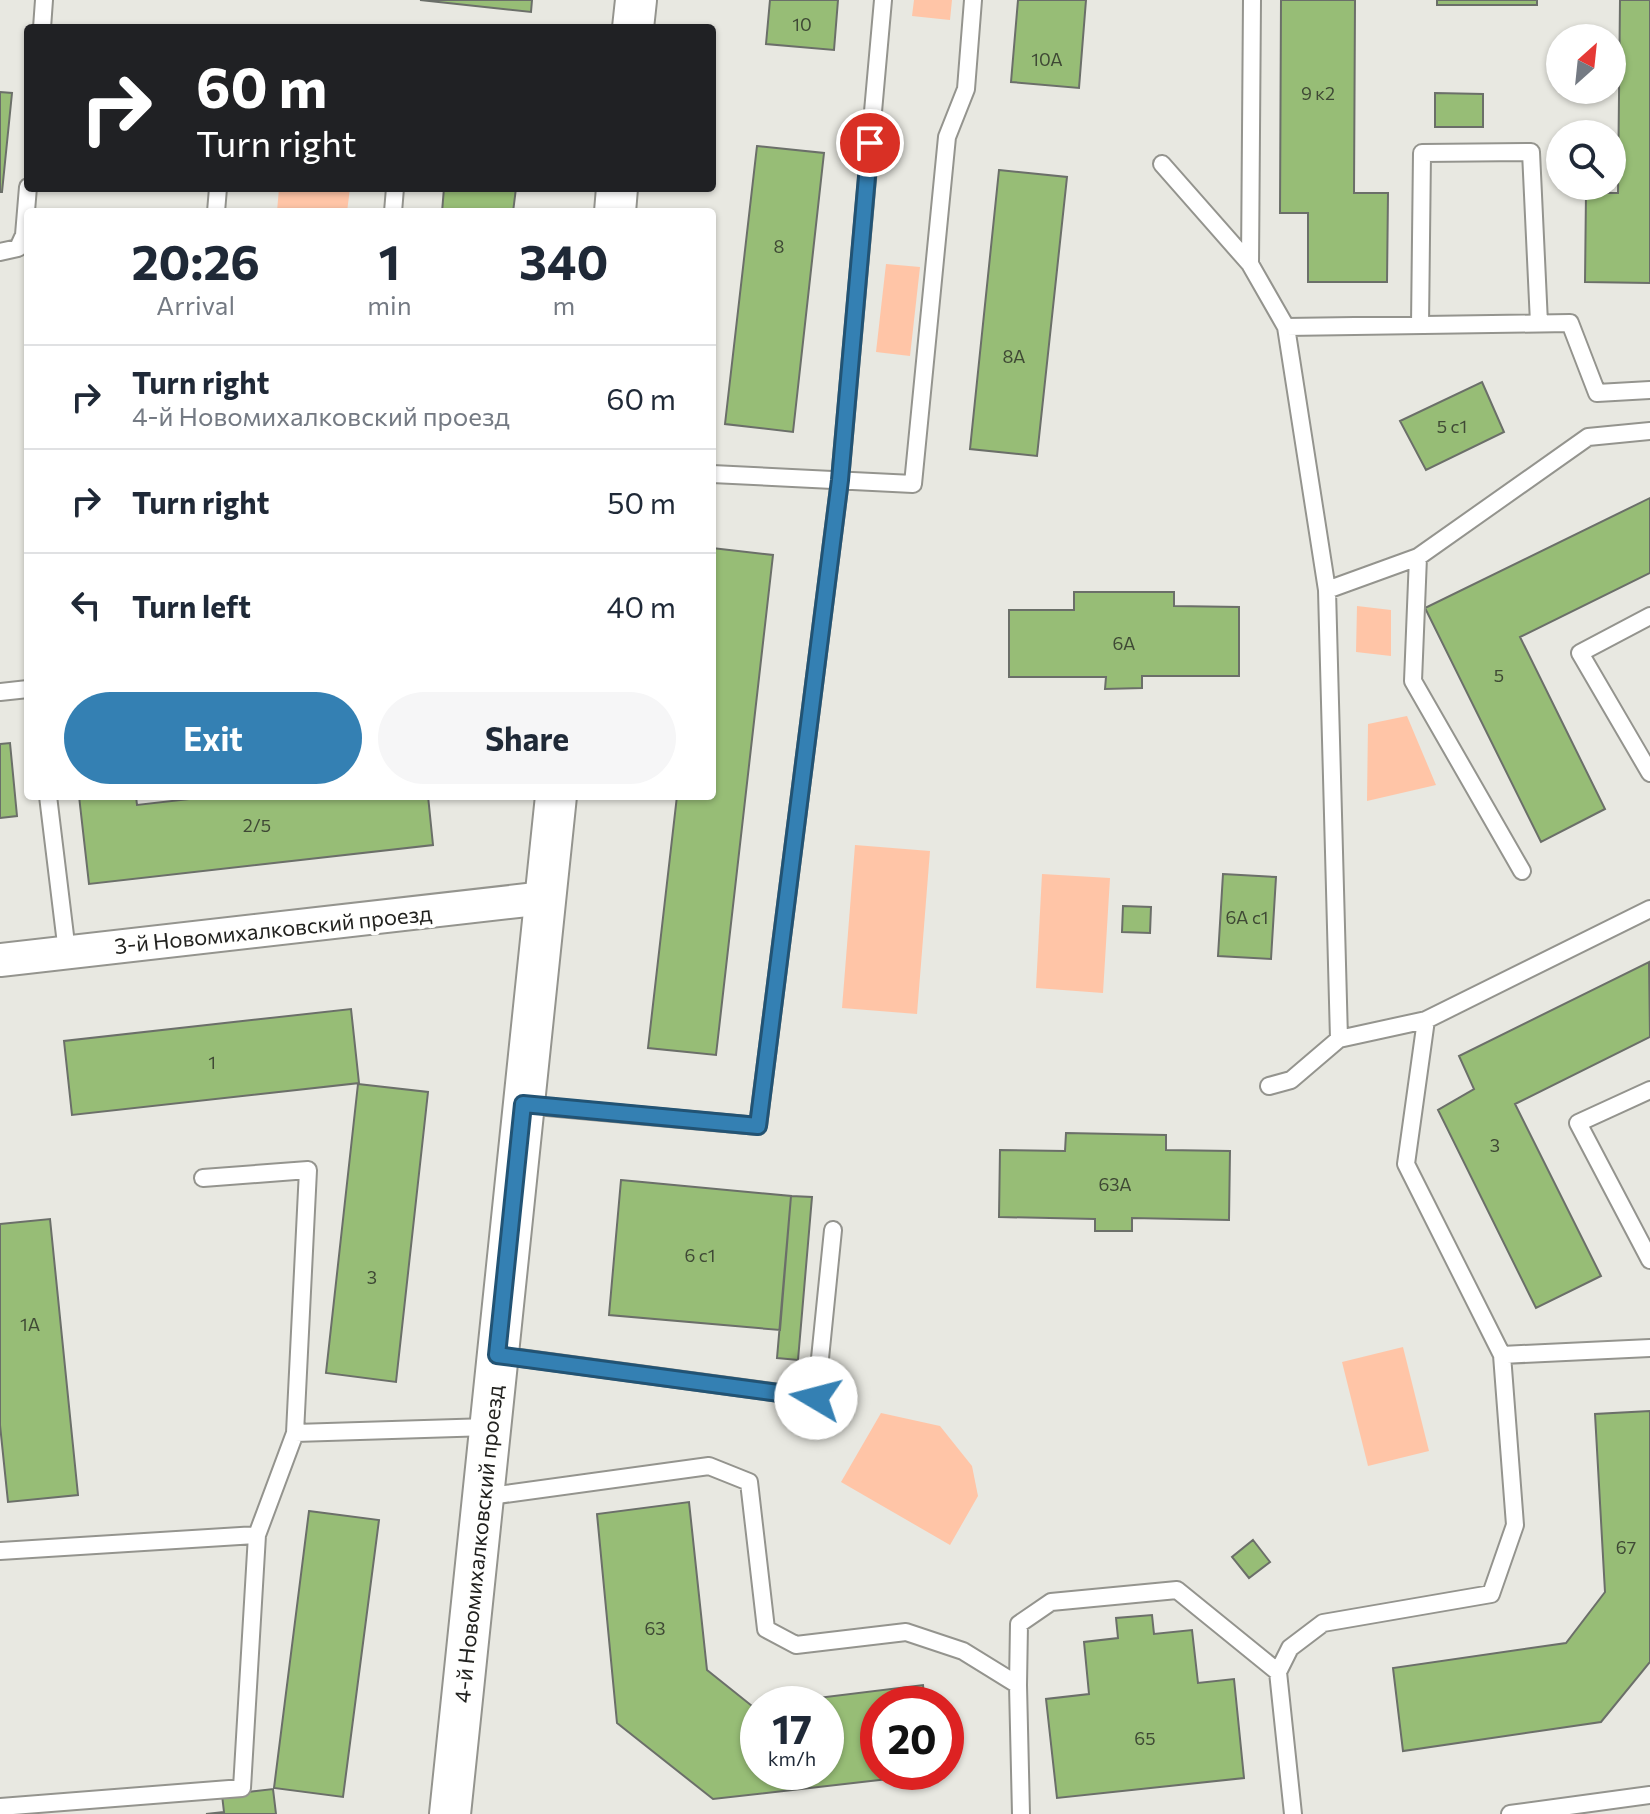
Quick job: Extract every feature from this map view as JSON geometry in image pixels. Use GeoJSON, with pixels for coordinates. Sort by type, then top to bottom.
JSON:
{"type":"FeatureCollection","features":[{"type":"Feature","properties":{"kind":"street"},"geometry":{"type":"LineString","coordinates":[[633,24],[636,0]]}},
{"type":"Feature","properties":{"kind":"street","name":"4-й Новомихалковский проезд"},"geometry":{"type":"LineString","coordinates":[[450,1814],[556,800]]}},
{"type":"Feature","properties":{"kind":"street","name":"3-й Новомихалковский проезд"},"geometry":{"type":"LineString","coordinates":[[0,960],[545,898]]}},
{"type":"Feature","properties":{"kind":"lane"},"geometry":{"type":"LineString","coordinates":[[42,24],[44,0]]}},
{"type":"Feature","properties":{"kind":"lane"},"geometry":{"type":"LineString","coordinates":[[523,1104],[758,1126],[840,480],[883,0]]}},
{"type":"Feature","properties":{"kind":"lane"},"geometry":{"type":"LineString","coordinates":[[716,474],[913,484],[947,137],[966,89],[973,0]]}},
{"type":"Feature","properties":{"kind":"lane"},"geometry":{"type":"LineString","coordinates":[[1250,264],[1252,0]]}},
{"type":"Feature","properties":{"kind":"lane"},"geometry":{"type":"LineString","coordinates":[[1420,325],[1422,153],[1531,152],[1539,323]]}},
{"type":"Feature","properties":{"kind":"lane"},"geometry":{"type":"LineString","coordinates":[[1162,164],[1250,264],[1286,327],[1327,590],[1339,1039]]}},
{"type":"Feature","properties":{"kind":"lane"},"geometry":{"type":"LineString","coordinates":[[0,252],[18,248],[24,235]]}},
{"type":"Feature","properties":{"kind":"lane"},"geometry":{"type":"LineString","coordinates":[[1286,327],[1570,323],[1597,393],[1650,390]]}},
{"type":"Feature","properties":{"kind":"lane"},"geometry":{"type":"LineString","coordinates":[[1327,590],[1418,557],[1588,437],[1650,431]]}},
{"type":"Feature","properties":{"kind":"lane"},"geometry":{"type":"LineString","coordinates":[[1418,557],[1413,681],[1522,871]]}},
{"type":"Feature","properties":{"kind":"lane"},"geometry":{"type":"LineString","coordinates":[[1650,616],[1580,653],[1650,773]]}},
{"type":"Feature","properties":{"kind":"lane"},"geometry":{"type":"LineString","coordinates":[[0,692],[24,689]]}},
{"type":"Feature","properties":{"kind":"lane"},"geometry":{"type":"LineString","coordinates":[[48,800],[67,952]]}},
{"type":"Feature","properties":{"kind":"lane"},"geometry":{"type":"LineString","coordinates":[[1269,1086],[1291,1080],[1339,1039],[1426,1020],[1650,909]]}},
{"type":"Feature","properties":{"kind":"lane"},"geometry":{"type":"LineString","coordinates":[[1293,1814],[1278,1672],[1290,1648],[1323,1623],[1491,1594],[1515,1525],[1502,1355],[1406,1164],[1426,1020]]}},
{"type":"Feature","properties":{"kind":"lane"},"geometry":{"type":"LineString","coordinates":[[1650,1090],[1578,1123],[1650,1260]]}},
{"type":"Feature","properties":{"kind":"lane"},"geometry":{"type":"LineString","coordinates":[[0,1807],[242,1788],[257,1535],[295,1433],[308,1170],[203,1178]]}},
{"type":"Feature","properties":{"kind":"lane"},"geometry":{"type":"LineString","coordinates":[[497,1355],[816,1398],[833,1230]]}},
{"type":"Feature","properties":{"kind":"lane"},"geometry":{"type":"LineString","coordinates":[[1502,1355],[1650,1348]]}},
{"type":"Feature","properties":{"kind":"lane"},"geometry":{"type":"LineString","coordinates":[[295,1433],[490,1427]]}},
{"type":"Feature","properties":{"kind":"lane"},"geometry":{"type":"LineString","coordinates":[[481,1498],[709,1466],[749,1482],[766,1629],[796,1645],[906,1632],[963,1651],[1018,1685]]}},
{"type":"Feature","properties":{"kind":"lane"},"geometry":{"type":"LineString","coordinates":[[0,1551],[257,1535]]}},
{"type":"Feature","properties":{"kind":"lane"},"geometry":{"type":"LineString","coordinates":[[1021,1814],[1019,1624],[1051,1602],[1177,1590],[1278,1672]]}},
{"type":"Feature","properties":{"kind":"lane"},"geometry":{"type":"LineString","coordinates":[[1510,1814],[1650,1795]]}},
{"type":"Feature","properties":{"kind":"shaded area"},"geometry":{"type":"Polygon","coordinates":[[[914,0],[952,0],[950,20],[912,16],[914,0]]]}},
{"type":"Feature","properties":{"kind":"shaded area"},"geometry":{"type":"Polygon","coordinates":[[[279,192],[350,192],[348,208],[277,208],[279,192]]]}},
{"type":"Feature","properties":{"kind":"shaded area"},"geometry":{"type":"Polygon","coordinates":[[[886,264],[920,267],[910,356],[876,352],[886,264]]]}},
{"type":"Feature","properties":{"kind":"shaded area"},"geometry":{"type":"Polygon","coordinates":[[[1357,606],[1391,610],[1391,656],[1356,652],[1357,606]]]}},
{"type":"Feature","properties":{"kind":"shaded area"},"geometry":{"type":"Polygon","coordinates":[[[1407,716],[1436,785],[1367,801],[1368,724],[1407,716]]]}},
{"type":"Feature","properties":{"kind":"shaded area"},"geometry":{"type":"Polygon","coordinates":[[[855,845],[930,851],[917,1014],[842,1008],[855,845]]]}},
{"type":"Feature","properties":{"kind":"shaded area"},"geometry":{"type":"Polygon","coordinates":[[[1042,874],[1110,878],[1103,993],[1036,988],[1042,874]]]}},
{"type":"Feature","properties":{"kind":"shaded area"},"geometry":{"type":"Polygon","coordinates":[[[1403,1347],[1429,1451],[1368,1466],[1342,1362],[1403,1347]]]}},
{"type":"Feature","properties":{"kind":"shaded area"},"geometry":{"type":"Polygon","coordinates":[[[881,1413],[940,1426],[972,1466],[978,1496],[950,1545],[841,1482],[881,1413]]]}},
{"type":"Feature","properties":{"kind":"building"},"geometry":{"type":"Polygon","coordinates":[[[420,0],[532,0],[531,12],[420,0]]]}},
{"type":"Feature","properties":{"kind":"building"},"geometry":{"type":"Polygon","coordinates":[[[770,0],[838,0],[834,50],[766,44],[770,0]]]}},
{"type":"Feature","properties":{"kind":"building"},"geometry":{"type":"Polygon","coordinates":[[[1018,0],[1086,0],[1079,88],[1011,82],[1018,0]]]}},
{"type":"Feature","properties":{"kind":"building"},"geometry":{"type":"Polygon","coordinates":[[[1281,0],[1355,0],[1354,193],[1388,193],[1387,282],[1308,282],[1308,213],[1280,213],[1281,0]]]}},
{"type":"Feature","properties":{"kind":"building"},"geometry":{"type":"Polygon","coordinates":[[[1437,0],[1537,0],[1537,5],[1437,5],[1437,0]]]}},
{"type":"Feature","properties":{"kind":"building"},"geometry":{"type":"Polygon","coordinates":[[[1620,0],[1650,0],[1650,283],[1585,282],[1586,200],[1626,200],[1626,120],[1619,120],[1619,104],[1626,104],[1626,24],[1620,24],[1620,0]]]}},
{"type":"Feature","properties":{"kind":"building"},"geometry":{"type":"Polygon","coordinates":[[[0,92],[12,93],[2,192],[0,192],[0,92]]]}},
{"type":"Feature","properties":{"kind":"building"},"geometry":{"type":"Polygon","coordinates":[[[1435,93],[1483,94],[1483,127],[1435,127],[1435,93]]]}},
{"type":"Feature","properties":{"kind":"building"},"geometry":{"type":"Polygon","coordinates":[[[757,146],[824,153],[793,432],[725,424],[757,146]]]}},
{"type":"Feature","properties":{"kind":"building"},"geometry":{"type":"Polygon","coordinates":[[[999,170],[1067,177],[1037,456],[970,449],[999,170]]]}},
{"type":"Feature","properties":{"kind":"building"},"geometry":{"type":"Polygon","coordinates":[[[444,192],[516,192],[514,208],[442,208],[444,192]]]}},
{"type":"Feature","properties":{"kind":"building"},"geometry":{"type":"Polygon","coordinates":[[[1482,382],[1504,432],[1426,470],[1400,421],[1482,382]]]}},
{"type":"Feature","properties":{"kind":"building"},"geometry":{"type":"Polygon","coordinates":[[[1650,498],[1650,573],[1520,637],[1605,809],[1541,842],[1425,608],[1650,498]]]}},
{"type":"Feature","properties":{"kind":"building"},"geometry":{"type":"Polygon","coordinates":[[[716,548],[773,555],[716,1055],[648,1048],[677,800],[716,800],[716,548]]]}},
{"type":"Feature","properties":{"kind":"building"},"geometry":{"type":"Polygon","coordinates":[[[1074,592],[1174,592],[1174,606],[1239,607],[1239,676],[1142,676],[1142,688],[1105,689],[1106,677],[1009,677],[1009,610],[1074,610],[1074,592]]]}},
{"type":"Feature","properties":{"kind":"building"},"geometry":{"type":"Polygon","coordinates":[[[10,743],[17,816],[0,818],[0,744],[10,743]]]}},
{"type":"Feature","properties":{"kind":"building"},"geometry":{"type":"Polygon","coordinates":[[[79,800],[136,800],[137,805],[181,800],[428,800],[433,845],[89,884],[79,800]]]}},
{"type":"Feature","properties":{"kind":"building"},"geometry":{"type":"Polygon","coordinates":[[[1223,874],[1276,877],[1271,959],[1218,956],[1223,874]]]}},
{"type":"Feature","properties":{"kind":"building"},"geometry":{"type":"Polygon","coordinates":[[[1123,906],[1151,907],[1150,933],[1122,932],[1123,906]]]}},
{"type":"Feature","properties":{"kind":"building"},"geometry":{"type":"Polygon","coordinates":[[[1649,962],[1650,1037],[1515,1104],[1601,1276],[1536,1308],[1438,1110],[1474,1089],[1459,1056],[1649,962]]]}},
{"type":"Feature","properties":{"kind":"building"},"geometry":{"type":"Polygon","coordinates":[[[351,1009],[359,1083],[72,1115],[64,1041],[351,1009]]]}},
{"type":"Feature","properties":{"kind":"building"},"geometry":{"type":"Polygon","coordinates":[[[358,1084],[428,1092],[396,1382],[326,1373],[358,1084]]]}},
{"type":"Feature","properties":{"kind":"building"},"geometry":{"type":"Polygon","coordinates":[[[1066,1133],[1166,1135],[1166,1150],[1230,1151],[1229,1220],[1132,1218],[1132,1231],[1095,1231],[1095,1219],[999,1217],[1000,1150],[1065,1151],[1066,1133]]]}},
{"type":"Feature","properties":{"kind":"building"},"geometry":{"type":"Polygon","coordinates":[[[621,1180],[791,1196],[780,1330],[609,1315],[621,1180]]]}},
{"type":"Feature","properties":{"kind":"building"},"geometry":{"type":"Polygon","coordinates":[[[791,1196],[812,1197],[798,1360],[777,1358],[791,1196]]]}},
{"type":"Feature","properties":{"kind":"building"},"geometry":{"type":"Polygon","coordinates":[[[50,1219],[78,1495],[8,1502],[0,1425],[0,1224],[50,1219]]]}},
{"type":"Feature","properties":{"kind":"building"},"geometry":{"type":"Polygon","coordinates":[[[1650,1411],[1650,1662],[1601,1722],[1403,1751],[1393,1668],[1566,1643],[1605,1592],[1595,1414],[1650,1411]]]}},
{"type":"Feature","properties":{"kind":"building"},"geometry":{"type":"Polygon","coordinates":[[[689,1502],[707,1670],[740,1696],[740,1790],[792,1790],[713,1799],[617,1723],[597,1514],[689,1502]]]}},
{"type":"Feature","properties":{"kind":"building"},"geometry":{"type":"Polygon","coordinates":[[[309,1511],[379,1520],[343,1797],[274,1788],[309,1511]]]}},
{"type":"Feature","properties":{"kind":"building"},"geometry":{"type":"Polygon","coordinates":[[[1253,1540],[1270,1562],[1249,1578],[1232,1557],[1253,1540]]]}},
{"type":"Feature","properties":{"kind":"building"},"geometry":{"type":"Polygon","coordinates":[[[1152,1615],[1154,1634],[1192,1630],[1198,1683],[1234,1679],[1244,1778],[1057,1798],[1046,1699],[1089,1694],[1084,1642],[1118,1638],[1116,1618],[1152,1615]]]}},
{"type":"Feature","properties":{"kind":"building"},"geometry":{"type":"Polygon","coordinates":[[[860,1693],[860,1782],[844,1784],[844,1695],[860,1693]]]}},
{"type":"Feature","properties":{"kind":"building"},"geometry":{"type":"Polygon","coordinates":[[[273,1789],[276,1814],[206,1814],[224,1812],[222,1795],[273,1789]]]}},
{"type":"Feature","properties":{"kind":"route"},"geometry":{"type":"LineString","coordinates":[[816,1398],[497,1355],[523,1104],[758,1126],[840,480],[870,143]]}}]}
